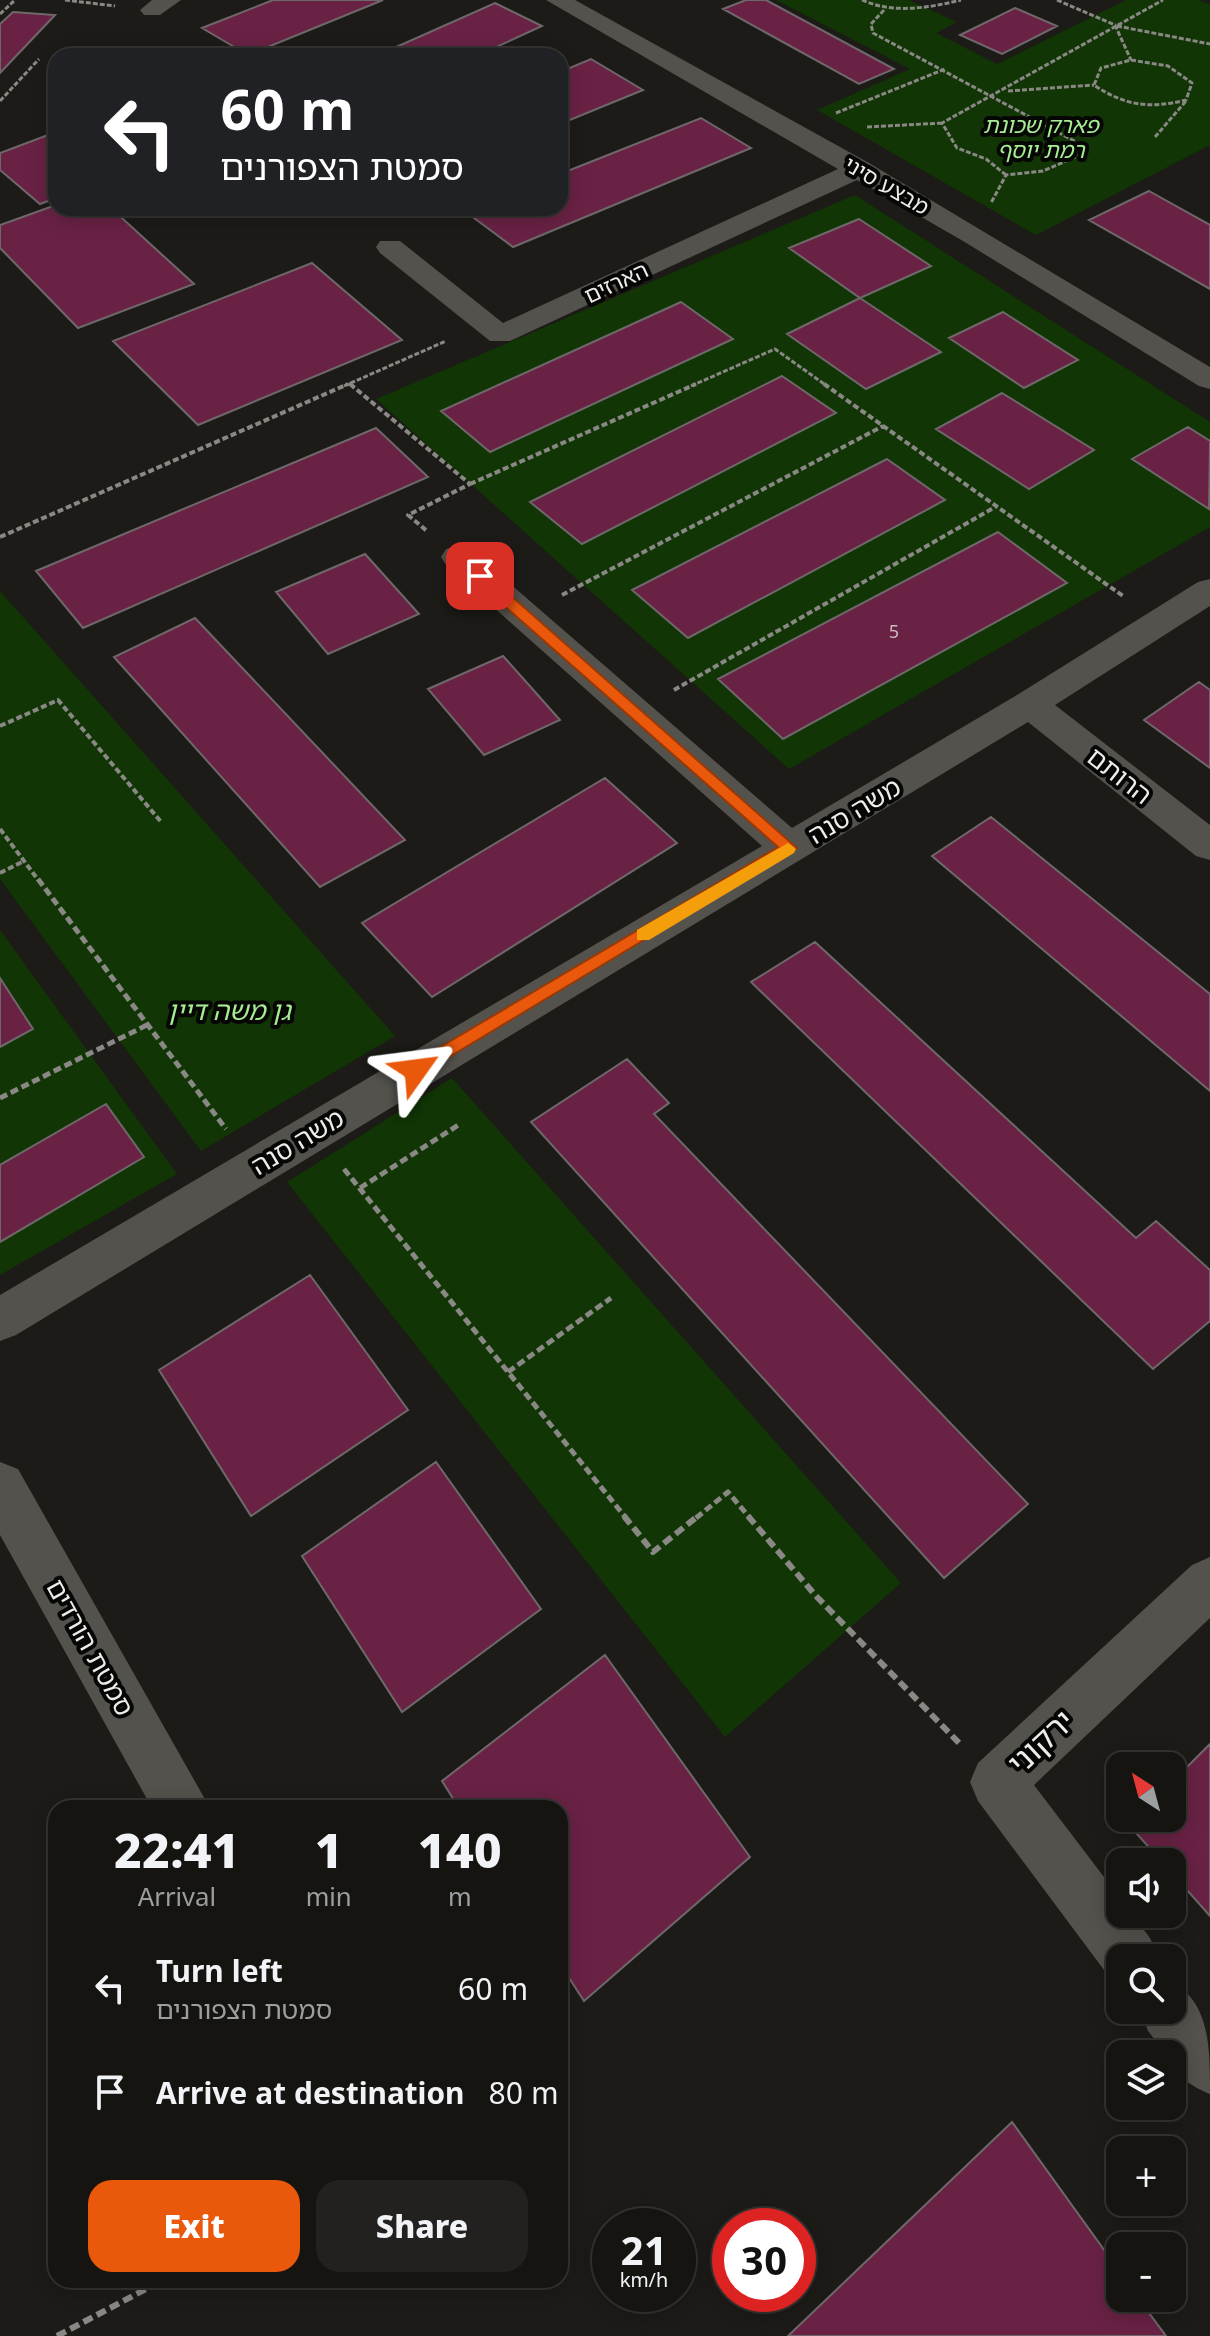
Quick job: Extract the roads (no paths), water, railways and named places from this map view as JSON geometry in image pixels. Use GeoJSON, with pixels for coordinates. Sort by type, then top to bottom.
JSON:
{"type":"FeatureCollection","features":[{"type":"Feature","properties":{"kind":"street","name":"מבצע סיני"},"geometry":{"type":"LineString","coordinates":[[558,0],[860,169],[1210,380]]}},
{"type":"Feature","properties":{"kind":"street","name":"הארזים"},"geometry":{"type":"LineString","coordinates":[[390,247],[500,335],[860,169]]}},
{"type":"Feature","properties":{"kind":"street"},"geometry":{"type":"LineString","coordinates":[[458,557],[789,848]]}},
{"type":"Feature","properties":{"kind":"street","name":"משה סנה"},"geometry":{"type":"LineString","coordinates":[[0,1320],[1030,704],[1210,590]]}},
{"type":"Feature","properties":{"kind":"street","name":"הרותם"},"geometry":{"type":"LineString","coordinates":[[1030,704],[1210,846]]}},
{"type":"Feature","properties":{"kind":"street","name":"סמטת הורדים"},"geometry":{"type":"LineString","coordinates":[[0,1486],[177,1800]]}},
{"type":"Feature","properties":{"kind":"street","name":"ירקוני"},"geometry":{"type":"LineString","coordinates":[[1119,1944],[997,1782],[1210,1583]]}},
{"type":"Feature","properties":{"kind":"street"},"geometry":{"type":"LineString","coordinates":[[1180,2024],[1210,2064]]}},
{"type":"Feature","properties":{"kind":"park label","name":"פארק שכונת רמת יוסף"},"geometry":{"type":"Point","coordinates":[1041,136]}},
{"type":"Feature","properties":{"kind":"park label","name":"גן משה דיין"},"geometry":{"type":"Point","coordinates":[229,1010]}}]}
